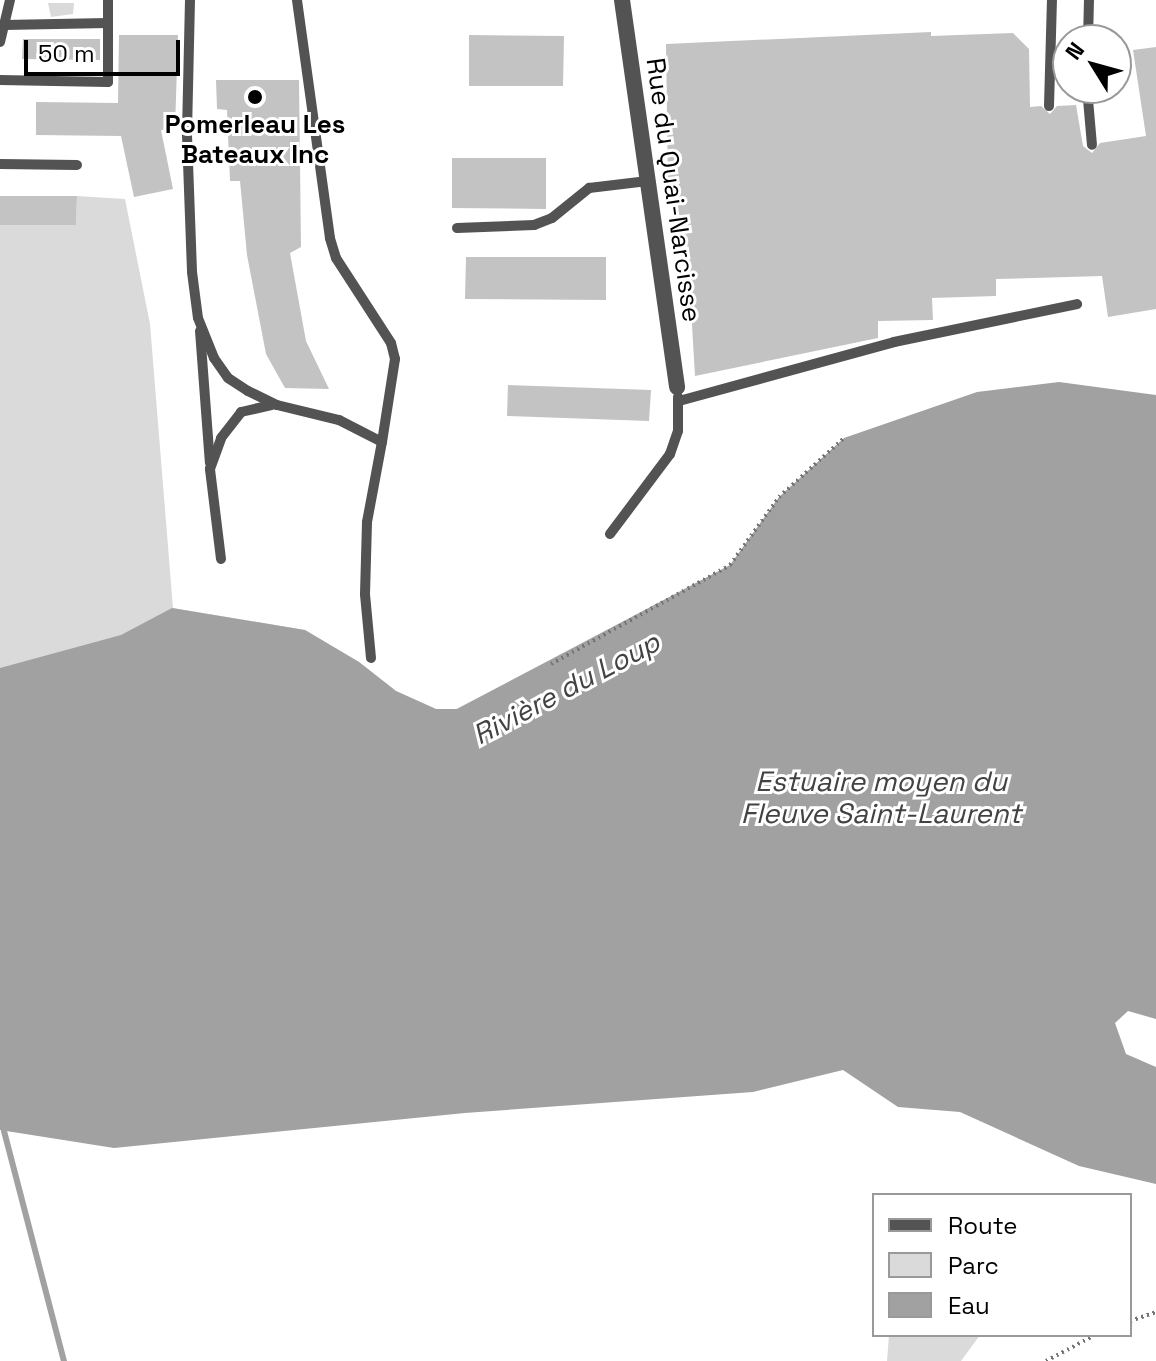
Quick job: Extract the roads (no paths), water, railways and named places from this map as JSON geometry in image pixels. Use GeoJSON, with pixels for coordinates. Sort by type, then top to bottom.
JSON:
{"type":"FeatureCollection","features":[{"type":"Feature","properties":{"kind":"street","name":"Rue du Quai-Narcisse"},"geometry":{"type":"LineString","coordinates":[[622,0],[678,394]]}},
{"type":"Feature","properties":{"kind":"lane"},"geometry":{"type":"LineString","coordinates":[[0,42],[10,0]]}},
{"type":"Feature","properties":{"kind":"lane"},"geometry":{"type":"LineString","coordinates":[[0,80],[108,82],[108,0]]}},
{"type":"Feature","properties":{"kind":"lane"},"geometry":{"type":"LineString","coordinates":[[190,0],[187,180],[210,469],[221,559]]}},
{"type":"Feature","properties":{"kind":"lane"},"geometry":{"type":"LineString","coordinates":[[297,0],[330,238],[336,258],[391,343],[395,359],[367,522],[365,594],[371,658]]}},
{"type":"Feature","properties":{"kind":"lane"},"geometry":{"type":"LineString","coordinates":[[1049,106],[1052,0]]}},
{"type":"Feature","properties":{"kind":"lane"},"geometry":{"type":"LineString","coordinates":[[1088,24],[1089,0]]}},
{"type":"Feature","properties":{"kind":"lane"},"geometry":{"type":"LineString","coordinates":[[4,25],[108,23]]}},
{"type":"Feature","properties":{"kind":"lane"},"geometry":{"type":"LineString","coordinates":[[1088,104],[1092,145]]}},
{"type":"Feature","properties":{"kind":"lane"},"geometry":{"type":"LineString","coordinates":[[0,164],[77,165]]}},
{"type":"Feature","properties":{"kind":"lane"},"geometry":{"type":"LineString","coordinates":[[457,228],[534,225],[552,218],[589,188],[648,181]]}},
{"type":"Feature","properties":{"kind":"lane"},"geometry":{"type":"LineString","coordinates":[[610,534],[670,454],[678,431],[678,394],[894,342],[1077,304]]}},
{"type":"Feature","properties":{"kind":"lane"},"geometry":{"type":"LineString","coordinates":[[198,318],[228,378],[277,405]]}},
{"type":"Feature","properties":{"kind":"lane"},"geometry":{"type":"LineString","coordinates":[[210,469],[221,438],[241,412],[257,405],[277,405],[339,420],[382,442]]}},
{"type":"Feature","properties":{"kind":"water","name":"Estuaire moyen du Fleuve Saint-Laurent"},"geometry":{"type":"Polygon","coordinates":[[[1059,382],[1156,395],[1156,1019],[1128,1011],[1115,1023],[1126,1054],[1156,1067],[1156,1184],[1079,1166],[960,1112],[898,1107],[843,1070],[753,1092],[465,1113],[114,1148],[0,1130],[0,668],[121,635],[172,608],[305,630],[359,662],[396,691],[436,709],[457,709],[730,565],[779,497],[844,438],[977,392],[1059,382]]]}},
{"type":"Feature","properties":{"kind":"waterway"},"geometry":{"type":"LineString","coordinates":[[4,1131],[64,1361]]}},
{"type":"Feature","properties":{"kind":"place","name":"Pomerleau Les Bateaux Inc"},"geometry":{"type":"Point","coordinates":[255,97]}},
{"type":"Feature","properties":{"kind":"water label","name":"Rivière du Loup"},"geometry":{"type":"Point","coordinates":[566,688]}}]}
